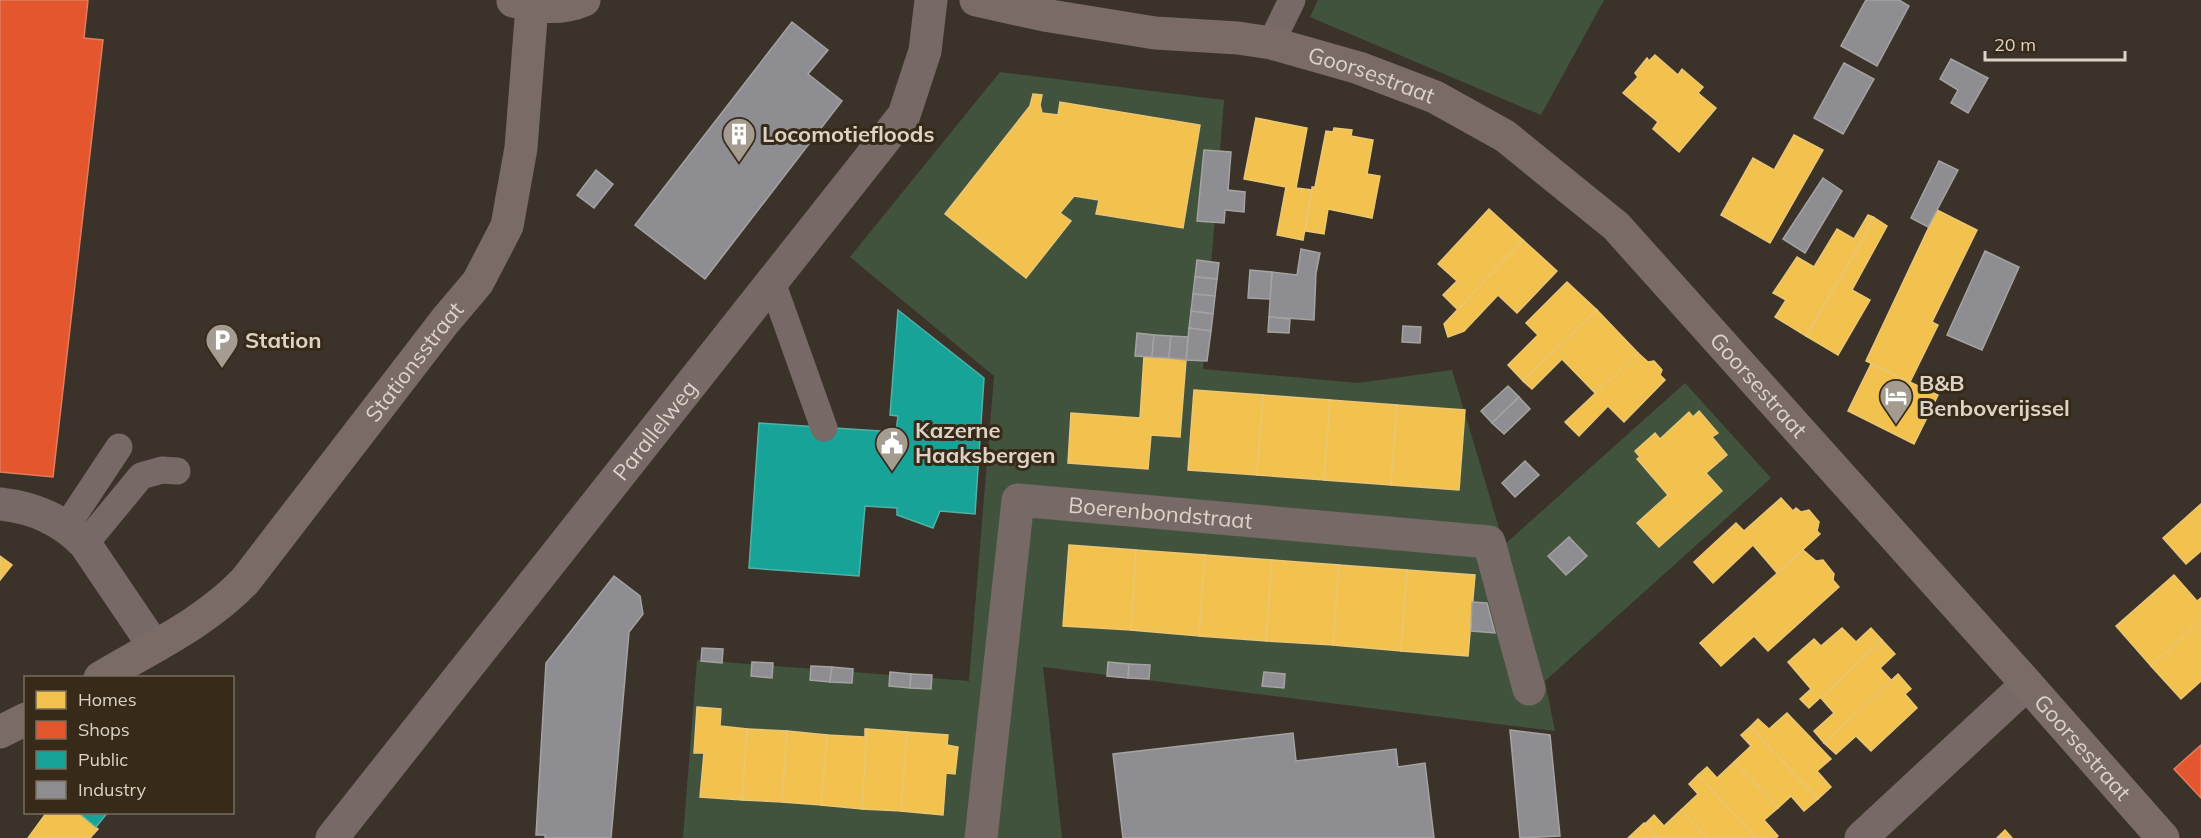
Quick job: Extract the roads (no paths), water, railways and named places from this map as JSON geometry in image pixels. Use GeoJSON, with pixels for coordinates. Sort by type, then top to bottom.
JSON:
{"type":"FeatureCollection","features":[{"type":"Feature","properties":{"kind":"street"},"geometry":{"type":"LineString","coordinates":[[522,3],[554,7],[575,4],[584,0]]}},
{"type":"Feature","properties":{"kind":"street","name":"Parallelweg"},"geometry":{"type":"LineString","coordinates":[[332,838],[903,115],[926,51],[931,0]]}},
{"type":"Feature","properties":{"kind":"street","name":"Goorsestraat"},"geometry":{"type":"LineString","coordinates":[[976,0],[1044,15],[1155,33],[1238,38],[1271,43],[1359,68],[1435,97],[1505,136],[1616,226],[2163,838]]}},
{"type":"Feature","properties":{"kind":"street","name":"Stationsstraat"},"geometry":{"type":"LineString","coordinates":[[103,676],[211,612],[245,581],[445,321],[478,282],[507,226],[521,148],[522,3]]}},
{"type":"Feature","properties":{"kind":"street","name":"Boerenbondstraat"},"geometry":{"type":"LineString","coordinates":[[981,838],[1018,500],[1489,542],[1529,689]]}},
{"type":"Feature","properties":{"kind":"street"},"geometry":{"type":"LineString","coordinates":[[0,504],[24,507],[38,512],[76,536],[154,646]]}},
{"type":"Feature","properties":{"kind":"street"},"geometry":{"type":"LineString","coordinates":[[1862,838],[2027,684]]}},
{"type":"Feature","properties":{"kind":"street"},"geometry":{"type":"LineString","coordinates":[[0,732],[24,719]]}},
{"type":"Feature","properties":{"kind":"lane"},"geometry":{"type":"LineString","coordinates":[[1271,43],[1292,0]]}},
{"type":"Feature","properties":{"kind":"lane"},"geometry":{"type":"LineString","coordinates":[[772,282],[824,428]]}},
{"type":"Feature","properties":{"kind":"lane"},"geometry":{"type":"LineString","coordinates":[[76,536],[119,447]]}},
{"type":"Feature","properties":{"kind":"lane"},"geometry":{"type":"LineString","coordinates":[[76,536],[141,476],[162,470],[177,471]]}},
{"type":"Feature","properties":{"kind":"place","name":"Locomotiefloods"},"geometry":{"type":"Point","coordinates":[739,163]}},
{"type":"Feature","properties":{"kind":"place","name":"Station"},"geometry":{"type":"Point","coordinates":[222,369]}},
{"type":"Feature","properties":{"kind":"place","name":"B&B Benboverijssel"},"geometry":{"type":"Point","coordinates":[1896,425]}},
{"type":"Feature","properties":{"kind":"place","name":"Kazerne Haaksbergen"},"geometry":{"type":"Point","coordinates":[892,472]}}]}
